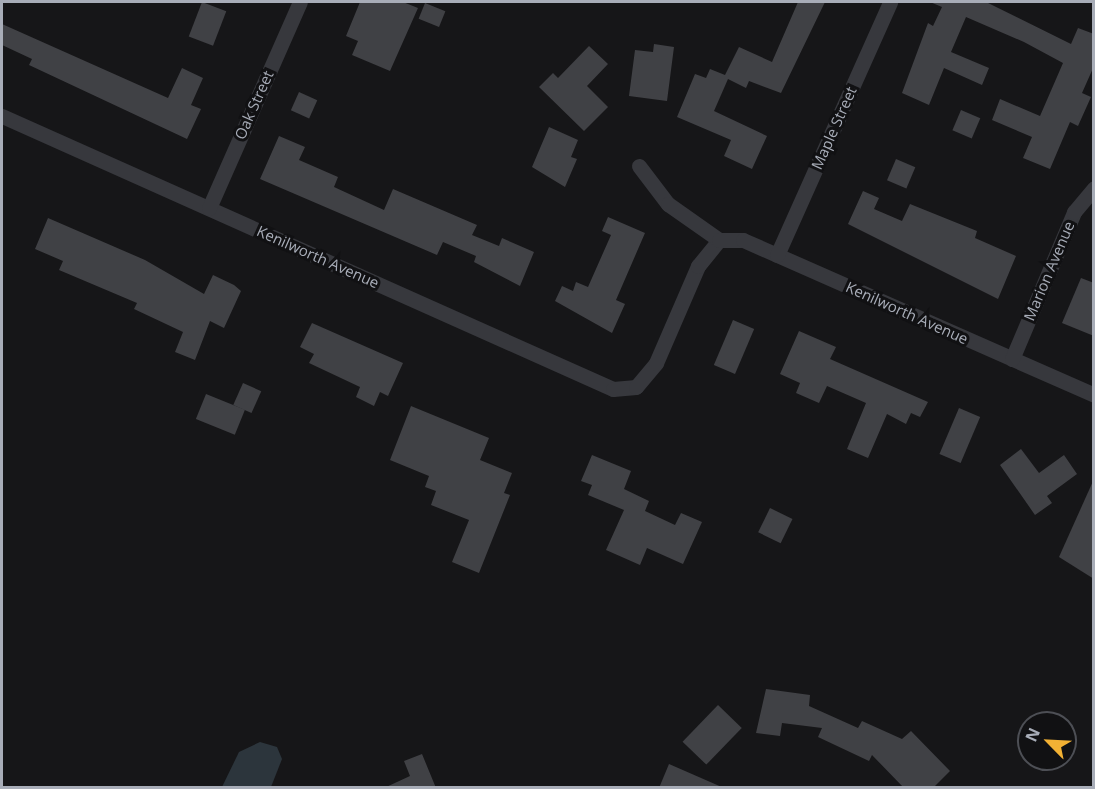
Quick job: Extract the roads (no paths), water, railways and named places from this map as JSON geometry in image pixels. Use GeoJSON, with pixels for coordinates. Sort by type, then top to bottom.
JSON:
{"type":"FeatureCollection","features":[{"type":"Feature","properties":{"kind":"street","name":"Oak Street"},"geometry":{"type":"LineString","coordinates":[[209,208],[300,2]]}},
{"type":"Feature","properties":{"kind":"street","name":"Maple Street"},"geometry":{"type":"LineString","coordinates":[[777,255],[890,2]]}},
{"type":"Feature","properties":{"kind":"street","name":"Kenilworth Avenue"},"geometry":{"type":"LineString","coordinates":[[2,116],[613,389],[636,387],[656,363],[699,267],[719,240],[743,240],[1094,395]]}},
{"type":"Feature","properties":{"kind":"street"},"geometry":{"type":"LineString","coordinates":[[639,166],[668,204],[719,240]]}},
{"type":"Feature","properties":{"kind":"street","name":"Marion Avenue"},"geometry":{"type":"LineString","coordinates":[[1012,359],[1074,212],[1094,188]]}}]}
